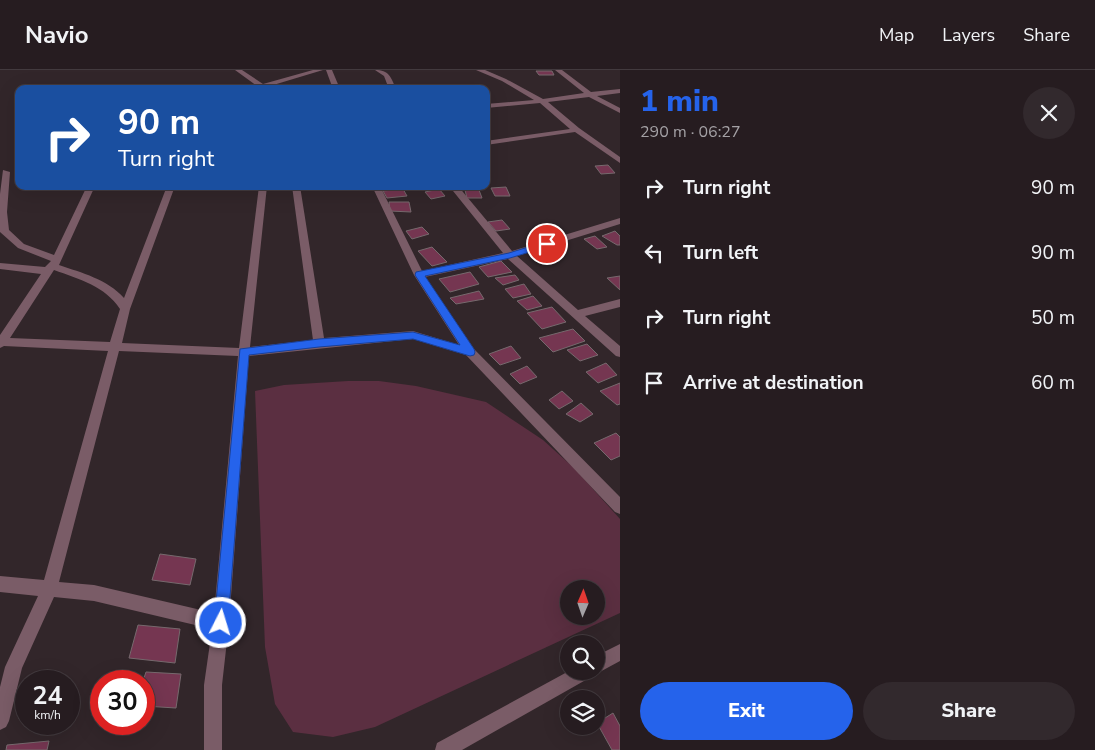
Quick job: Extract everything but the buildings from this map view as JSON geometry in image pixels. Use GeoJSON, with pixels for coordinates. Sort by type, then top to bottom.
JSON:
{"type":"FeatureCollection","features":[{"type":"Feature","properties":{"kind":"street"},"geometry":{"type":"LineString","coordinates":[[238,70],[260,85]]}},
{"type":"Feature","properties":{"kind":"street"},"geometry":{"type":"LineString","coordinates":[[279,85],[320,70]]}},
{"type":"Feature","properties":{"kind":"street"},"geometry":{"type":"LineString","coordinates":[[329,70],[335,85]]}},
{"type":"Feature","properties":{"kind":"street"},"geometry":{"type":"LineString","coordinates":[[378,70],[387,75],[391,85]]}},
{"type":"Feature","properties":{"kind":"street"},"geometry":{"type":"LineString","coordinates":[[479,70],[504,80],[543,102],[576,130],[620,161]]}},
{"type":"Feature","properties":{"kind":"street"},"geometry":{"type":"LineString","coordinates":[[558,70],[589,94],[620,111]]}},
{"type":"Feature","properties":{"kind":"street"},"geometry":{"type":"LineString","coordinates":[[490,106],[543,102],[620,91]]}},
{"type":"Feature","properties":{"kind":"street"},"geometry":{"type":"LineString","coordinates":[[490,142],[576,130]]}},
{"type":"Feature","properties":{"kind":"street"},"geometry":{"type":"LineString","coordinates":[[6,171],[2,212],[4,231],[22,246],[53,266],[102,284],[120,297],[125,309]]}},
{"type":"Feature","properties":{"kind":"street"},"geometry":{"type":"LineString","coordinates":[[0,343],[53,266],[89,190]]}},
{"type":"Feature","properties":{"kind":"street"},"geometry":{"type":"LineString","coordinates":[[0,721],[14,667],[50,588],[125,309],[170,190]]}},
{"type":"Feature","properties":{"kind":"street"},"geometry":{"type":"LineString","coordinates":[[213,750],[213,685],[221,623],[244,352],[263,190]]}},
{"type":"Feature","properties":{"kind":"street"},"geometry":{"type":"LineString","coordinates":[[297,190],[319,343]]}},
{"type":"Feature","properties":{"kind":"street"},"geometry":{"type":"LineString","coordinates":[[378,190],[419,275],[470,352],[620,507]]}},
{"type":"Feature","properties":{"kind":"street"},"geometry":{"type":"LineString","coordinates":[[456,190],[510,255],[620,353]]}},
{"type":"Feature","properties":{"kind":"street"},"geometry":{"type":"LineString","coordinates":[[419,275],[510,255],[620,221]]}},
{"type":"Feature","properties":{"kind":"street"},"geometry":{"type":"LineString","coordinates":[[0,266],[53,266]]}},
{"type":"Feature","properties":{"kind":"street"},"geometry":{"type":"LineString","coordinates":[[576,314],[620,303]]}},
{"type":"Feature","properties":{"kind":"street"},"geometry":{"type":"LineString","coordinates":[[0,343],[244,352],[413,335],[470,352]]}},
{"type":"Feature","properties":{"kind":"street"},"geometry":{"type":"LineString","coordinates":[[0,584],[94,593],[221,623]]}},
{"type":"Feature","properties":{"kind":"street"},"geometry":{"type":"LineString","coordinates":[[605,660],[620,652]]}},
{"type":"Feature","properties":{"kind":"street"},"geometry":{"type":"LineString","coordinates":[[444,750],[569,680]]}},
{"type":"Feature","properties":{"kind":"shaded area"},"geometry":{"type":"Polygon","coordinates":[[[379,381],[416,386],[486,402],[543,440],[574,468],[620,519],[620,613],[605,620],[605,580],[560,580],[560,625],[594,625],[573,635],[560,635],[560,641],[375,727],[333,737],[293,732],[275,704],[265,647],[255,391],[284,385],[379,381]]]}},
{"type":"Feature","properties":{"kind":"route"},"geometry":{"type":"LineString","coordinates":[[221,623],[244,352],[413,335],[470,352],[419,275],[510,255],[547,244]]}}]}
